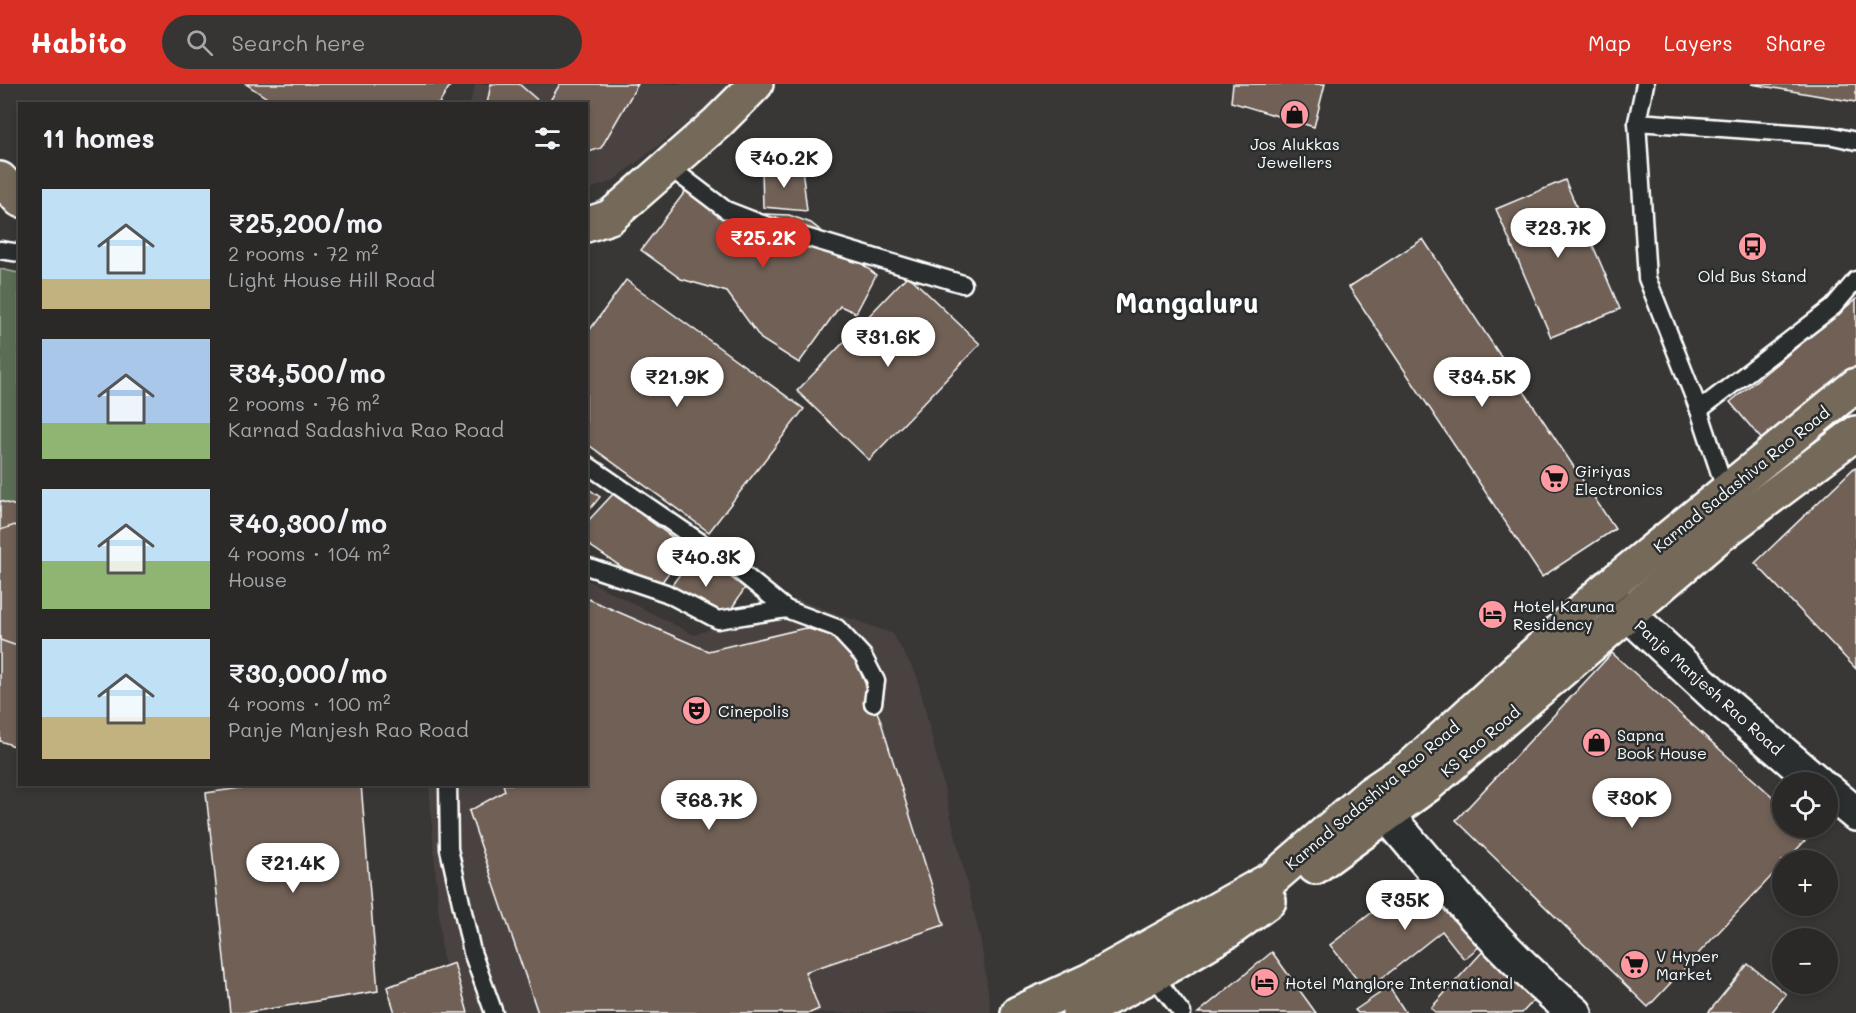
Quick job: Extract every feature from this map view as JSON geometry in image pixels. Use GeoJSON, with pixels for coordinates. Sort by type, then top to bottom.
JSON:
{"type":"FeatureCollection","features":[{"type":"Feature","properties":{"kind":"main road"},"geometry":{"type":"LineString","coordinates":[[588,224],[610,217],[717,123],[756,84]]}},
{"type":"Feature","properties":{"kind":"main road"},"geometry":{"type":"LineString","coordinates":[[0,179],[18,198]]}},
{"type":"Feature","properties":{"kind":"main road","name":"Karnad Sadashiva Rao Road"},"geometry":{"type":"LineString","coordinates":[[1018,1013],[1090,980],[1273,878],[1370,794],[1413,765],[1603,591],[1734,505],[1856,385]]}},
{"type":"Feature","properties":{"kind":"main road","name":"KS Rao Road"},"geometry":{"type":"LineString","coordinates":[[1079,1013],[1153,975],[1228,931],[1428,785],[1719,536],[1734,505],[1856,433]]}},
{"type":"Feature","properties":{"kind":"street","name":"Panje Manjesh Rao Road"},"geometry":{"type":"LineString","coordinates":[[1603,591],[1717,697],[1805,772]]}},
{"type":"Feature","properties":{"kind":"street"},"geometry":{"type":"LineString","coordinates":[[1387,815],[1503,948],[1575,1013]]}},
{"type":"Feature","properties":{"kind":"lane"},"geometry":{"type":"LineString","coordinates":[[1645,84],[1637,122],[1647,278],[1734,505]]}},
{"type":"Feature","properties":{"kind":"lane"},"geometry":{"type":"LineString","coordinates":[[1637,122],[1833,136],[1856,141]]}},
{"type":"Feature","properties":{"kind":"lane"},"geometry":{"type":"LineString","coordinates":[[668,166],[726,210],[762,224],[963,284]]}},
{"type":"Feature","properties":{"kind":"lane"},"geometry":{"type":"LineString","coordinates":[[0,250],[18,253]]}},
{"type":"Feature","properties":{"kind":"lane"},"geometry":{"type":"LineString","coordinates":[[1699,410],[1833,307],[1856,280]]}},
{"type":"Feature","properties":{"kind":"lane"},"geometry":{"type":"LineString","coordinates":[[588,465],[722,557],[786,609],[837,628],[863,656],[876,681],[873,703]]}},
{"type":"Feature","properties":{"kind":"lane"},"geometry":{"type":"LineString","coordinates":[[588,567],[666,593],[718,620],[786,609]]}},
{"type":"Feature","properties":{"kind":"lane"},"geometry":{"type":"LineString","coordinates":[[448,786],[449,849],[472,952],[494,1013]]}},
{"type":"Feature","properties":{"kind":"lane"},"geometry":{"type":"LineString","coordinates":[[1153,975],[1182,1013]]}},
{"type":"Feature","properties":{"kind":"shaded area"},"geometry":{"type":"Polygon","coordinates":[[[475,84],[737,84],[613,181],[588,190],[588,102],[470,102],[475,84]]]}},
{"type":"Feature","properties":{"kind":"shaded area"},"geometry":{"type":"Polygon","coordinates":[[[588,581],[694,635],[796,599],[893,634],[917,676],[981,942],[991,1013],[464,1013],[442,955],[429,786],[588,786],[588,581]]]}},
{"type":"Feature","properties":{"kind":"green space"},"geometry":{"type":"Polygon","coordinates":[[[0,269],[18,273],[18,524],[0,513],[0,269]]]}},
{"type":"Feature","properties":{"kind":"building"},"geometry":{"type":"Polygon","coordinates":[[[246,84],[451,84],[440,102],[273,102],[246,84]]]}},
{"type":"Feature","properties":{"kind":"building"},"geometry":{"type":"Polygon","coordinates":[[[491,84],[519,84],[540,102],[487,102],[491,84]]]}},
{"type":"Feature","properties":{"kind":"building"},"geometry":{"type":"Polygon","coordinates":[[[560,84],[638,84],[601,148],[588,152],[588,102],[549,102],[560,84]]]}},
{"type":"Feature","properties":{"kind":"building","name":"Jos Alukkas Jewellers"},"geometry":{"type":"Polygon","coordinates":[[[1233,84],[1325,84],[1314,127],[1231,102],[1233,84]]]}},
{"type":"Feature","properties":{"kind":"building"},"geometry":{"type":"Polygon","coordinates":[[[1751,84],[1856,84],[1856,102],[1751,84]]]}},
{"type":"Feature","properties":{"kind":"building"},"geometry":{"type":"Polygon","coordinates":[[[802,168],[807,211],[763,207],[762,170],[802,168]]]}},
{"type":"Feature","properties":{"kind":"building"},"geometry":{"type":"Polygon","coordinates":[[[1565,180],[1620,309],[1551,337],[1496,209],[1565,180]]]}},
{"type":"Feature","properties":{"kind":"building"},"geometry":{"type":"Polygon","coordinates":[[[687,189],[732,219],[765,214],[789,215],[811,223],[876,275],[856,313],[840,306],[799,363],[761,339],[727,292],[681,279],[641,250],[687,189]]]}},
{"type":"Feature","properties":{"kind":"building"},"geometry":{"type":"Polygon","coordinates":[[[1423,239],[1615,529],[1542,577],[1349,287],[1423,239]]]}},
{"type":"Feature","properties":{"kind":"building"},"geometry":{"type":"Polygon","coordinates":[[[908,275],[980,344],[869,460],[797,391],[908,275]]]}},
{"type":"Feature","properties":{"kind":"building"},"geometry":{"type":"Polygon","coordinates":[[[626,280],[804,409],[709,532],[588,444],[588,332],[626,280]]]}},
{"type":"Feature","properties":{"kind":"building"},"geometry":{"type":"Polygon","coordinates":[[[1856,299],[1856,375],[1768,447],[1730,402],[1856,299]]]}},
{"type":"Feature","properties":{"kind":"building"},"geometry":{"type":"Polygon","coordinates":[[[1856,468],[1856,669],[1755,563],[1856,468]]]}},
{"type":"Feature","properties":{"kind":"building"},"geometry":{"type":"Polygon","coordinates":[[[588,488],[600,497],[588,512],[588,488]]]}},
{"type":"Feature","properties":{"kind":"building"},"geometry":{"type":"Polygon","coordinates":[[[613,494],[687,548],[656,590],[588,544],[588,521],[613,494]]]}},
{"type":"Feature","properties":{"kind":"building"},"geometry":{"type":"Polygon","coordinates":[[[0,501],[18,506],[18,747],[0,741],[0,501]]]}},
{"type":"Feature","properties":{"kind":"building"},"geometry":{"type":"Polygon","coordinates":[[[15,525],[18,527],[18,646],[0,640],[0,530],[15,525]]]}},
{"type":"Feature","properties":{"kind":"building"},"geometry":{"type":"Polygon","coordinates":[[[696,552],[745,588],[724,620],[666,593],[696,552]]]}},
{"type":"Feature","properties":{"kind":"building"},"geometry":{"type":"Polygon","coordinates":[[[588,599],[708,651],[805,628],[847,640],[880,719],[944,925],[805,972],[819,1009],[810,1013],[538,1013],[469,811],[505,791],[504,786],[588,786],[588,599]]]}},
{"type":"Feature","properties":{"kind":"building"},"geometry":{"type":"Polygon","coordinates":[[[1612,653],[1772,796],[1772,838],[1807,838],[1796,850],[1772,850],[1772,876],[1648,1007],[1456,820],[1612,653]]]}},
{"type":"Feature","properties":{"kind":"building"},"geometry":{"type":"Polygon","coordinates":[[[255,786],[361,786],[378,991],[244,1013],[230,1013],[206,793],[255,786]]]}},
{"type":"Feature","properties":{"kind":"building"},"geometry":{"type":"Polygon","coordinates":[[[1428,869],[1485,942],[1464,959],[1442,931],[1366,991],[1330,945],[1428,869]]]}},
{"type":"Feature","properties":{"kind":"building"},"geometry":{"type":"Polygon","coordinates":[[[1484,950],[1536,998],[1522,1013],[1436,1013],[1431,1008],[1484,950]]]}},
{"type":"Feature","properties":{"kind":"building","name":"Hotel Manglore International"},"geometry":{"type":"Polygon","coordinates":[[[1272,952],[1316,1013],[1198,1013],[1272,952]]]}},
{"type":"Feature","properties":{"kind":"building"},"geometry":{"type":"Polygon","coordinates":[[[454,963],[468,1013],[395,1013],[387,987],[454,963]]]}},
{"type":"Feature","properties":{"kind":"building"},"geometry":{"type":"Polygon","coordinates":[[[1748,964],[1772,983],[1772,994],[1786,994],[1771,1013],[1708,1013],[1748,964]]]}},
{"type":"Feature","properties":{"kind":"building"},"geometry":{"type":"Polygon","coordinates":[[[1389,987],[1406,1013],[1358,1013],[1355,1010],[1389,987]]]}},
{"type":"Feature","properties":{"kind":"place","name":"Jos Alukkas Jewellers"},"geometry":{"type":"Point","coordinates":[1295,115]}},
{"type":"Feature","properties":{"kind":"place","name":"Old Bus Stand"},"geometry":{"type":"Point","coordinates":[1752,247]}},
{"type":"Feature","properties":{"kind":"place","name":"Giriyas Electronics"},"geometry":{"type":"Point","coordinates":[1554,479]}},
{"type":"Feature","properties":{"kind":"place","name":"Hotel Karuna Residency"},"geometry":{"type":"Point","coordinates":[1492,614]}},
{"type":"Feature","properties":{"kind":"place","name":"Cinepolis"},"geometry":{"type":"Point","coordinates":[697,710]}},
{"type":"Feature","properties":{"kind":"place","name":"Sapna Book House"},"geometry":{"type":"Point","coordinates":[1596,743]}},
{"type":"Feature","properties":{"kind":"place","name":"V Hyper Market"},"geometry":{"type":"Point","coordinates":[1635,964]}},
{"type":"Feature","properties":{"kind":"place","name":"Hotel Manglore International"},"geometry":{"type":"Point","coordinates":[1264,982]}},
{"type":"Feature","properties":{"kind":"district","name":"Mangaluru"},"geometry":{"type":"Point","coordinates":[1187,302]}}]}
